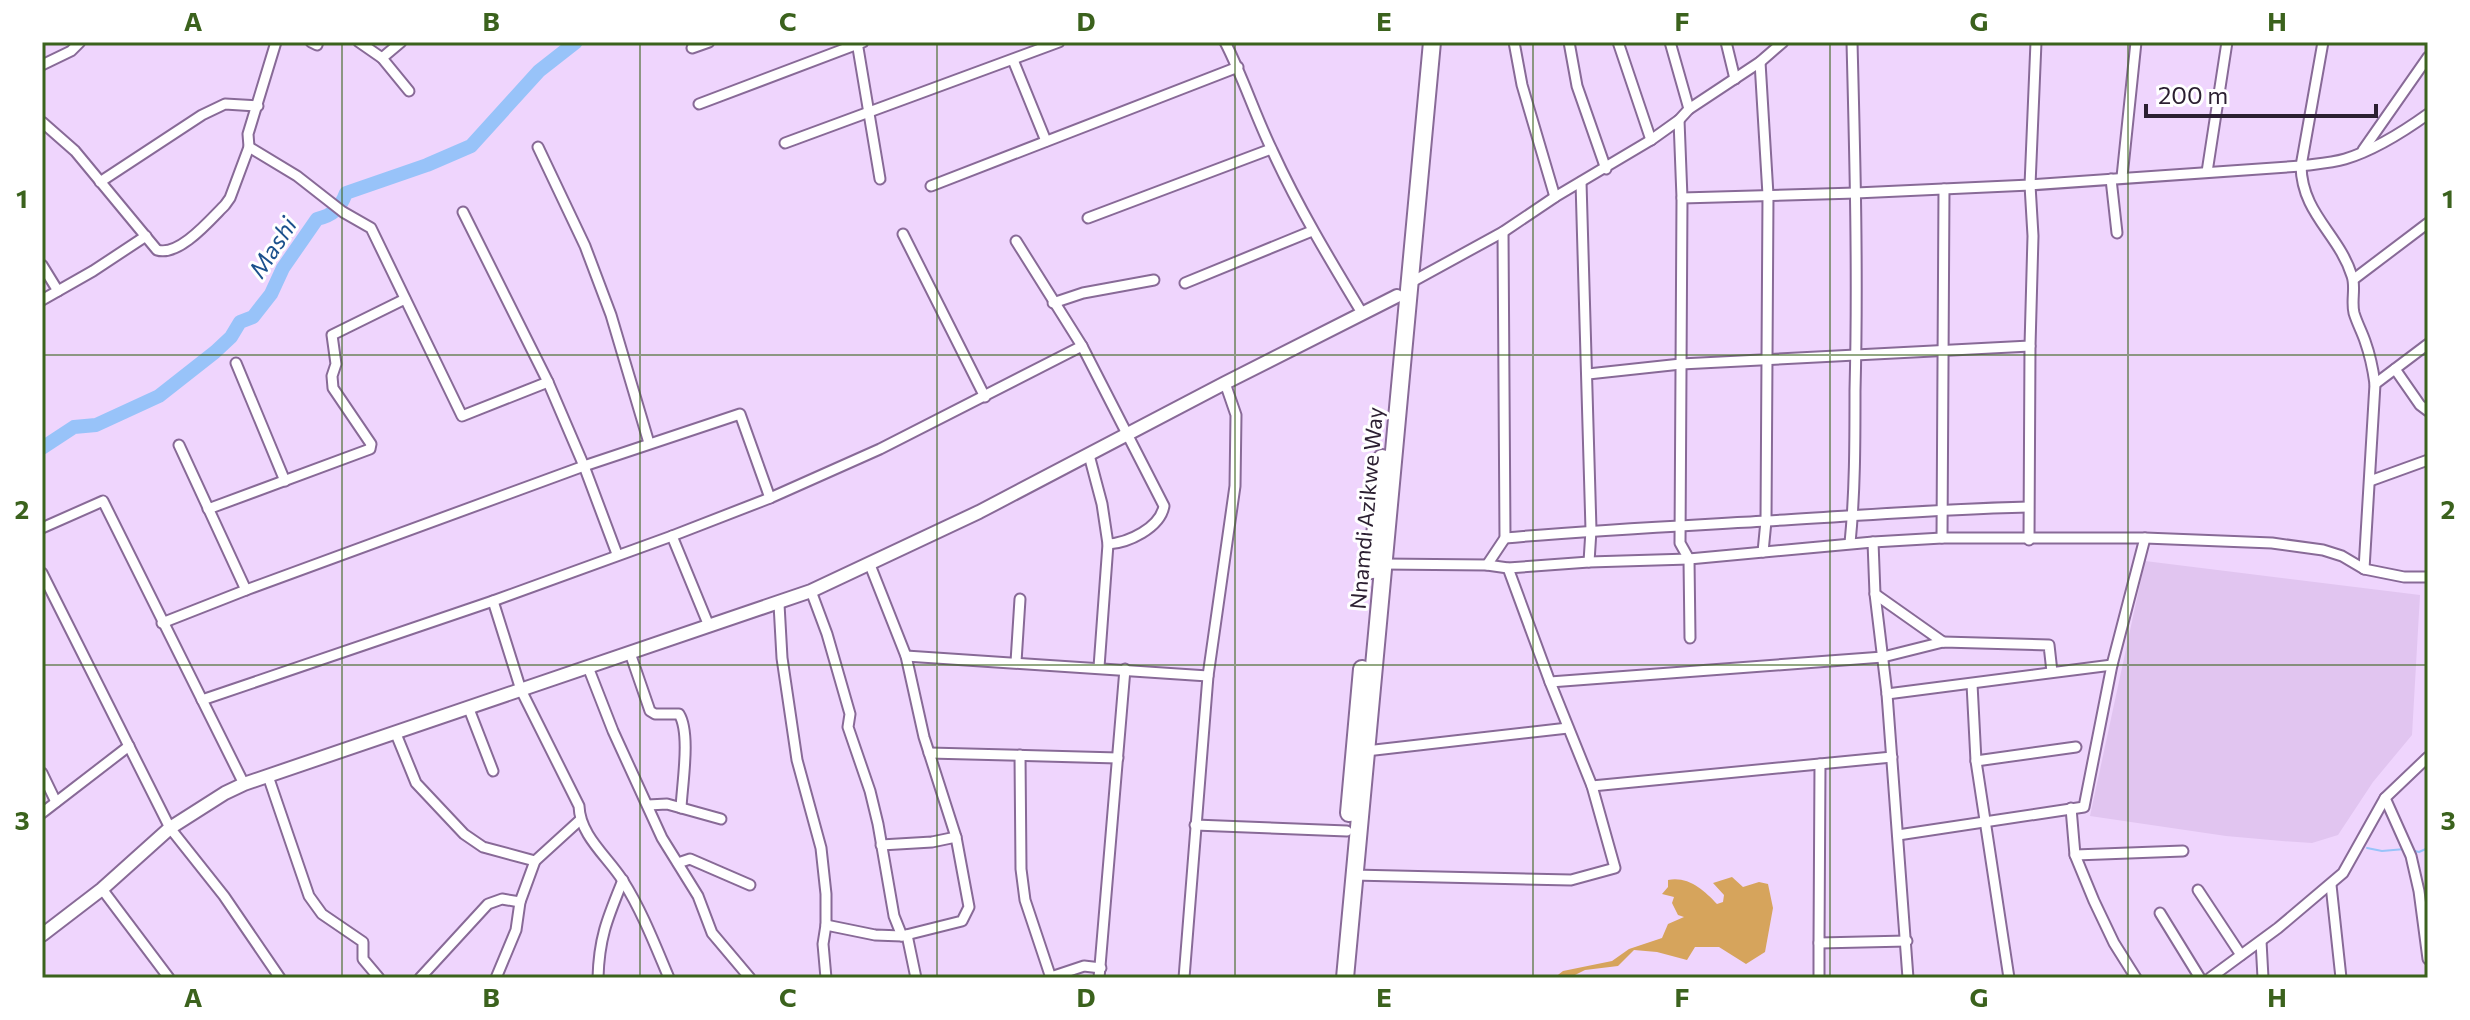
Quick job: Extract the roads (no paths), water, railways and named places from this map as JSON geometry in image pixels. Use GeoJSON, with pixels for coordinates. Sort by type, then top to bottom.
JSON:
{"type":"FeatureCollection","features":[{"type":"Feature","properties":{"kind":"highway","name":"Nnamdi Azikwe Way"},"geometry":{"type":"LineString","coordinates":[[1345,978],[1386,547],[1422,42]]}},
{"type":"Feature","properties":{"kind":"highway","name":"Nnamdi Azikwe Way"},"geometry":{"type":"LineString","coordinates":[[1334,978],[1403,290],[1432,42]]}},
{"type":"Feature","properties":{"kind":"street"},"geometry":{"type":"LineString","coordinates":[[42,65],[71,51],[80,42]]}},
{"type":"Feature","properties":{"kind":"street"},"geometry":{"type":"LineString","coordinates":[[42,122],[75,151],[162,252],[185,243],[225,205],[249,147],[248,134],[276,42]]}},
{"type":"Feature","properties":{"kind":"street"},"geometry":{"type":"LineString","coordinates":[[311,42],[317,45],[318,42]]}},
{"type":"Feature","properties":{"kind":"street"},"geometry":{"type":"LineString","coordinates":[[359,42],[382,58],[409,91]]}},
{"type":"Feature","properties":{"kind":"street"},"geometry":{"type":"LineString","coordinates":[[382,58],[401,42]]}},
{"type":"Feature","properties":{"kind":"street"},"geometry":{"type":"LineString","coordinates":[[692,48],[709,42]]}},
{"type":"Feature","properties":{"kind":"street"},"geometry":{"type":"LineString","coordinates":[[785,143],[1059,42]]}},
{"type":"Feature","properties":{"kind":"street"},"geometry":{"type":"LineString","coordinates":[[1225,42],[1271,149],[1312,231],[1362,313]]}},
{"type":"Feature","properties":{"kind":"street"},"geometry":{"type":"LineString","coordinates":[[1514,42],[1522,85],[1555,197]]}},
{"type":"Feature","properties":{"kind":"street"},"geometry":{"type":"LineString","coordinates":[[1569,42],[1577,86],[1606,169]]}},
{"type":"Feature","properties":{"kind":"street"},"geometry":{"type":"LineString","coordinates":[[1618,42],[1651,140]]}},
{"type":"Feature","properties":{"kind":"street"},"geometry":{"type":"LineString","coordinates":[[1670,42],[1689,109]]}},
{"type":"Feature","properties":{"kind":"street"},"geometry":{"type":"LineString","coordinates":[[1726,42],[1735,79]]}},
{"type":"Feature","properties":{"kind":"street"},"geometry":{"type":"LineString","coordinates":[[42,935],[102,889],[170,828],[244,784],[779,604],[870,565],[979,512],[1362,313],[1503,232],[1651,140],[1783,42]]}},
{"type":"Feature","properties":{"kind":"street"},"geometry":{"type":"LineString","coordinates":[[1850,543],[1856,354],[1852,42]]}},
{"type":"Feature","properties":{"kind":"street"},"geometry":{"type":"LineString","coordinates":[[2029,540],[2033,236],[2030,185],[2036,42]]}},
{"type":"Feature","properties":{"kind":"street"},"geometry":{"type":"LineString","coordinates":[[2122,177],[2136,42]]}},
{"type":"Feature","properties":{"kind":"street"},"geometry":{"type":"LineString","coordinates":[[2207,172],[2227,42]]}},
{"type":"Feature","properties":{"kind":"street"},"geometry":{"type":"LineString","coordinates":[[2323,42],[2301,166],[2302,183],[2306,197],[2341,252],[2354,279],[2354,312],[2368,350],[2375,384],[2364,569]]}},
{"type":"Feature","properties":{"kind":"street"},"geometry":{"type":"LineString","coordinates":[[699,104],[859,43],[880,179]]}},
{"type":"Feature","properties":{"kind":"street"},"geometry":{"type":"LineString","coordinates":[[2361,153],[2428,57]]}},
{"type":"Feature","properties":{"kind":"street"},"geometry":{"type":"LineString","coordinates":[[1013,60],[1046,141]]}},
{"type":"Feature","properties":{"kind":"street"},"geometry":{"type":"LineString","coordinates":[[1760,62],[1768,195],[1766,521],[1763,552]]}},
{"type":"Feature","properties":{"kind":"street"},"geometry":{"type":"LineString","coordinates":[[931,186],[1238,67]]}},
{"type":"Feature","properties":{"kind":"street"},"geometry":{"type":"LineString","coordinates":[[100,182],[202,115],[225,104],[258,106]]}},
{"type":"Feature","properties":{"kind":"street"},"geometry":{"type":"LineString","coordinates":[[1682,198],[2030,185],[2301,166],[2343,160],[2361,153],[2403,132],[2428,114]]}},
{"type":"Feature","properties":{"kind":"street"},"geometry":{"type":"LineString","coordinates":[[1679,120],[1682,198],[1680,543],[1689,559],[1690,638]]}},
{"type":"Feature","properties":{"kind":"street"},"geometry":{"type":"LineString","coordinates":[[249,147],[371,228],[462,416],[548,382]]}},
{"type":"Feature","properties":{"kind":"street"},"geometry":{"type":"LineString","coordinates":[[538,147],[585,246],[606,301],[649,443]]}},
{"type":"Feature","properties":{"kind":"street"},"geometry":{"type":"LineString","coordinates":[[1088,218],[1271,149]]}},
{"type":"Feature","properties":{"kind":"street"},"geometry":{"type":"LineString","coordinates":[[2111,179],[2117,233]]}},
{"type":"Feature","properties":{"kind":"street"},"geometry":{"type":"LineString","coordinates":[[1581,182],[1588,374],[1589,562]]}},
{"type":"Feature","properties":{"kind":"street"},"geometry":{"type":"LineString","coordinates":[[1942,538],[1944,189]]}},
{"type":"Feature","properties":{"kind":"street"},"geometry":{"type":"LineString","coordinates":[[463,212],[548,382],[617,554]]}},
{"type":"Feature","properties":{"kind":"street"},"geometry":{"type":"LineString","coordinates":[[2354,279],[2428,223]]}},
{"type":"Feature","properties":{"kind":"street"},"geometry":{"type":"LineString","coordinates":[[1185,283],[1312,231]]}},
{"type":"Feature","properties":{"kind":"street"},"geometry":{"type":"LineString","coordinates":[[1487,565],[1505,538],[1503,232]]}},
{"type":"Feature","properties":{"kind":"street"},"geometry":{"type":"LineString","coordinates":[[903,234],[985,397]]}},
{"type":"Feature","properties":{"kind":"street"},"geometry":{"type":"LineString","coordinates":[[42,300],[146,236]]}},
{"type":"Feature","properties":{"kind":"street"},"geometry":{"type":"LineString","coordinates":[[1016,241],[1082,346],[1164,506],[1163,513],[1140,534],[1121,543],[1108,544]]}},
{"type":"Feature","properties":{"kind":"street"},"geometry":{"type":"LineString","coordinates":[[42,265],[58,291]]}},
{"type":"Feature","properties":{"kind":"street"},"geometry":{"type":"LineString","coordinates":[[1053,303],[1083,293],[1154,280]]}},
{"type":"Feature","properties":{"kind":"street"},"geometry":{"type":"LineString","coordinates":[[208,509],[370,449],[371,444],[333,388],[332,376],[336,364],[332,335],[405,299]]}},
{"type":"Feature","properties":{"kind":"street"},"geometry":{"type":"LineString","coordinates":[[2375,384],[2428,344]]}},
{"type":"Feature","properties":{"kind":"street"},"geometry":{"type":"LineString","coordinates":[[202,700],[493,601],[770,498],[880,449],[1082,346]]}},
{"type":"Feature","properties":{"kind":"street"},"geometry":{"type":"LineString","coordinates":[[1588,374],[1681,364],[2030,346]]}},
{"type":"Feature","properties":{"kind":"street"},"geometry":{"type":"LineString","coordinates":[[236,363],[285,481]]}},
{"type":"Feature","properties":{"kind":"street"},"geometry":{"type":"LineString","coordinates":[[2395,369],[2420,405],[2428,411]]}},
{"type":"Feature","properties":{"kind":"street"},"geometry":{"type":"LineString","coordinates":[[1184,978],[1208,676],[1235,486],[1236,415],[1225,383]]}},
{"type":"Feature","properties":{"kind":"street"},"geometry":{"type":"LineString","coordinates":[[162,623],[584,466],[740,414],[770,498]]}},
{"type":"Feature","properties":{"kind":"street"},"geometry":{"type":"LineString","coordinates":[[179,445],[246,590]]}},
{"type":"Feature","properties":{"kind":"street"},"geometry":{"type":"LineString","coordinates":[[1089,455],[1102,504],[1108,544],[1099,667]]}},
{"type":"Feature","properties":{"kind":"street"},"geometry":{"type":"LineString","coordinates":[[2370,481],[2428,460]]}},
{"type":"Feature","properties":{"kind":"street"},"geometry":{"type":"LineString","coordinates":[[42,528],[103,501],[244,784]]}},
{"type":"Feature","properties":{"kind":"street"},"geometry":{"type":"LineString","coordinates":[[1505,538],[1680,524],[2028,507]]}},
{"type":"Feature","properties":{"kind":"street"},"geometry":{"type":"LineString","coordinates":[[672,536],[709,626]]}},
{"type":"Feature","properties":{"kind":"street"},"geometry":{"type":"LineString","coordinates":[[1382,564],[1508,568],[1689,559],[1850,543],[1942,538],[2145,538],[2272,543],[2323,550],[2342,556],[2364,569],[2404,577],[2428,577]]}},
{"type":"Feature","properties":{"kind":"street"},"geometry":{"type":"LineString","coordinates":[[1898,835],[2084,807],[2112,665],[2145,538]]}},
{"type":"Feature","properties":{"kind":"street"},"geometry":{"type":"LineString","coordinates":[[1873,542],[1908,978]]}},
{"type":"Feature","properties":{"kind":"street"},"geometry":{"type":"LineString","coordinates":[[826,925],[875,935],[904,935],[962,921],[969,907],[956,837],[929,753],[906,656],[870,565]]}},
{"type":"Feature","properties":{"kind":"street"},"geometry":{"type":"LineString","coordinates":[[1353,875],[1571,880],[1615,868],[1592,786],[1508,568]]}},
{"type":"Feature","properties":{"kind":"street"},"geometry":{"type":"LineString","coordinates":[[42,573],[170,828],[224,896],[280,978]]}},
{"type":"Feature","properties":{"kind":"street"},"geometry":{"type":"LineString","coordinates":[[811,591],[842,684],[850,714],[848,727],[870,791],[894,916],[904,935],[916,978]]}},
{"type":"Feature","properties":{"kind":"street"},"geometry":{"type":"LineString","coordinates":[[1875,594],[1943,642]]}},
{"type":"Feature","properties":{"kind":"street"},"geometry":{"type":"LineString","coordinates":[[1016,662],[1020,599]]}},
{"type":"Feature","properties":{"kind":"street"},"geometry":{"type":"LineString","coordinates":[[493,601],[521,690],[579,806],[580,820],[623,880],[652,934],[668,978]]}},
{"type":"Feature","properties":{"kind":"street"},"geometry":{"type":"LineString","coordinates":[[779,604],[782,658],[797,760],[821,848],[826,894],[823,944],[826,978]]}},
{"type":"Feature","properties":{"kind":"street"},"geometry":{"type":"LineString","coordinates":[[1550,682],[1883,657],[1943,642],[2049,645],[2052,672]]}},
{"type":"Feature","properties":{"kind":"street"},"geometry":{"type":"LineString","coordinates":[[630,653],[650,711],[683,717],[685,746],[681,808]]}},
{"type":"Feature","properties":{"kind":"street"},"geometry":{"type":"LineString","coordinates":[[906,656],[1208,676]]}},
{"type":"Feature","properties":{"kind":"street"},"geometry":{"type":"LineString","coordinates":[[1887,694],[2112,665]]}},
{"type":"Feature","properties":{"kind":"street"},"geometry":{"type":"LineString","coordinates":[[588,667],[613,731],[662,838],[698,896],[712,933],[750,978]]}},
{"type":"Feature","properties":{"kind":"street"},"geometry":{"type":"LineString","coordinates":[[1020,755],[1021,869],[1025,900],[1051,978],[1084,966],[1100,973],[1125,669]]}},
{"type":"Feature","properties":{"kind":"street"},"geometry":{"type":"LineString","coordinates":[[1972,684],[1976,761],[2009,978]]}},
{"type":"Feature","properties":{"kind":"street"},"geometry":{"type":"LineString","coordinates":[[469,709],[493,771]]}},
{"type":"Feature","properties":{"kind":"street"},"geometry":{"type":"LineString","coordinates":[[1366,751],[1568,728]]}},
{"type":"Feature","properties":{"kind":"street"},"geometry":{"type":"LineString","coordinates":[[396,734],[416,783],[464,834],[483,847],[535,861]]}},
{"type":"Feature","properties":{"kind":"street"},"geometry":{"type":"LineString","coordinates":[[42,813],[129,746]]}},
{"type":"Feature","properties":{"kind":"street"},"geometry":{"type":"LineString","coordinates":[[1976,761],[2076,747]]}},
{"type":"Feature","properties":{"kind":"street"},"geometry":{"type":"LineString","coordinates":[[929,753],[1118,758]]}},
{"type":"Feature","properties":{"kind":"street"},"geometry":{"type":"LineString","coordinates":[[1592,786],[1892,757]]}},
{"type":"Feature","properties":{"kind":"street"},"geometry":{"type":"LineString","coordinates":[[2210,978],[2261,941],[2343,873],[2385,798],[2428,757]]}},
{"type":"Feature","properties":{"kind":"street"},"geometry":{"type":"LineString","coordinates":[[1819,978],[1820,764]]}},
{"type":"Feature","properties":{"kind":"street"},"geometry":{"type":"LineString","coordinates":[[42,773],[56,802]]}},
{"type":"Feature","properties":{"kind":"street"},"geometry":{"type":"LineString","coordinates":[[268,776],[309,896],[322,914],[363,942],[363,959],[379,978]]}},
{"type":"Feature","properties":{"kind":"street"},"geometry":{"type":"LineString","coordinates":[[2385,798],[2411,856],[2428,959]]}},
{"type":"Feature","properties":{"kind":"street"},"geometry":{"type":"LineString","coordinates":[[648,805],[667,804],[721,819]]}},
{"type":"Feature","properties":{"kind":"street"},"geometry":{"type":"LineString","coordinates":[[2071,808],[2075,855],[2114,943],[2136,978]]}},
{"type":"Feature","properties":{"kind":"street"},"geometry":{"type":"LineString","coordinates":[[496,978],[516,930],[520,902],[535,861],[580,820]]}},
{"type":"Feature","properties":{"kind":"street"},"geometry":{"type":"LineString","coordinates":[[1195,825],[1347,831]]}},
{"type":"Feature","properties":{"kind":"street"},"geometry":{"type":"LineString","coordinates":[[881,845],[932,842],[956,837]]}},
{"type":"Feature","properties":{"kind":"street"},"geometry":{"type":"LineString","coordinates":[[2075,855],[2183,851]]}},
{"type":"Feature","properties":{"kind":"street"},"geometry":{"type":"LineString","coordinates":[[678,863],[690,859],[750,885]]}},
{"type":"Feature","properties":{"kind":"street"},"geometry":{"type":"LineString","coordinates":[[598,978],[598,950],[623,880]]}},
{"type":"Feature","properties":{"kind":"street"},"geometry":{"type":"LineString","coordinates":[[2331,885],[2341,978]]}},
{"type":"Feature","properties":{"kind":"street"},"geometry":{"type":"LineString","coordinates":[[102,889],[167,974],[153,978]]}},
{"type":"Feature","properties":{"kind":"street"},"geometry":{"type":"LineString","coordinates":[[2198,890],[2241,955]]}},
{"type":"Feature","properties":{"kind":"street"},"geometry":{"type":"LineString","coordinates":[[420,978],[488,904],[502,899],[520,902]]}},
{"type":"Feature","properties":{"kind":"street"},"geometry":{"type":"LineString","coordinates":[[2160,913],[2200,978]]}},
{"type":"Feature","properties":{"kind":"street"},"geometry":{"type":"LineString","coordinates":[[1819,943],[1907,941]]}},
{"type":"Feature","properties":{"kind":"street"},"geometry":{"type":"LineString","coordinates":[[2261,941],[2263,978]]}},
{"type":"Feature","properties":{"kind":"waterway","name":"Mashi"},"geometry":{"type":"LineString","coordinates":[[42,448],[74,427],[96,425],[159,396],[215,352],[231,337],[240,322],[253,317],[271,294],[283,268],[317,219],[335,210],[346,193],[471,146],[539,71],[576,42]]}},
{"type":"Feature","properties":{"kind":"waterway"},"geometry":{"type":"LineString","coordinates":[[2367,848],[2382,851],[2405,849]]}},
{"type":"Feature","properties":{"kind":"waterway"},"geometry":{"type":"LineString","coordinates":[[2411,850],[2419,852],[2428,848]]}}]}
